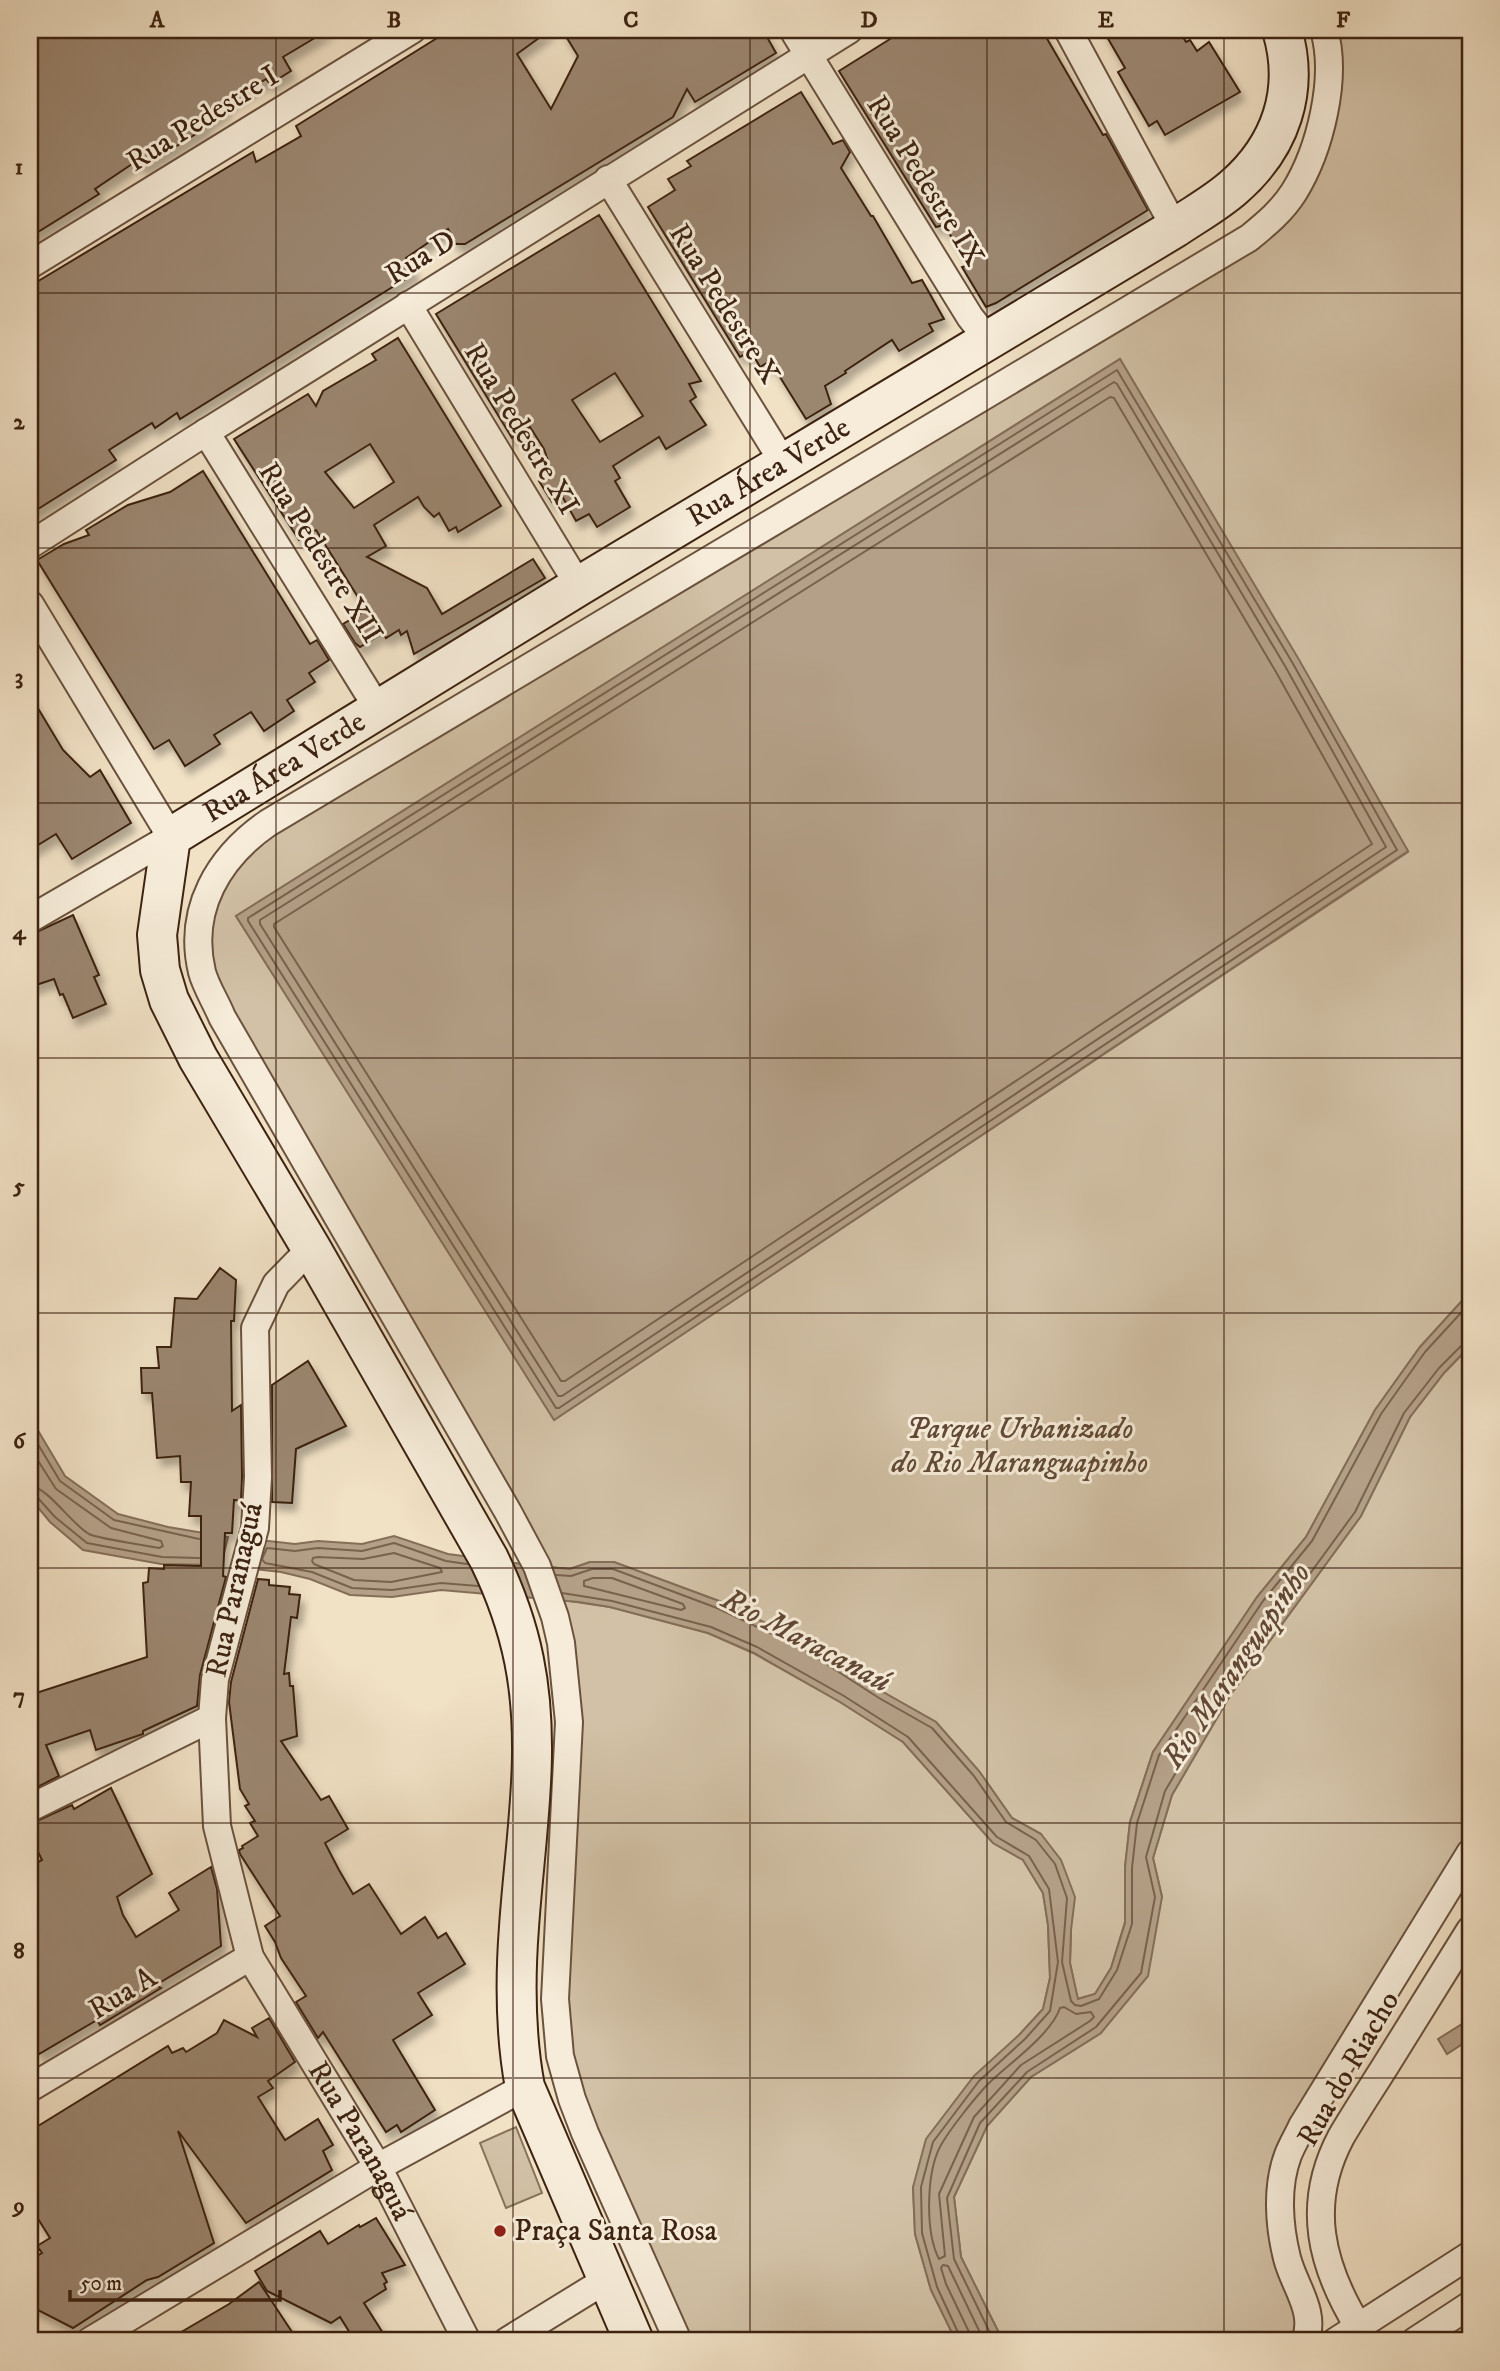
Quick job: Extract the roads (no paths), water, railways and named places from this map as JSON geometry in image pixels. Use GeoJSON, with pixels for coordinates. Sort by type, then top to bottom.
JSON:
{"type":"FeatureCollection","features":[{"type":"Feature","properties":{"kind":"main road","name":"Rua Área Verde"},"geometry":{"type":"LineString","coordinates":[[171,836],[783,462],[1175,228],[1233,188],[1263,156],[1279,124],[1288,95],[1289,54],[1282,30]]}},
{"type":"Feature","properties":{"kind":"main road"},"geometry":{"type":"LineString","coordinates":[[171,836],[157,935],[160,970],[169,1000],[198,1058],[311,1248],[489,1559],[506,1595],[524,1662],[530,1718],[531,1792],[516,1990],[519,2057],[525,2087],[634,2341]]}},
{"type":"Feature","properties":{"kind":"street","name":"Rua Pedestre I"},"geometry":{"type":"LineString","coordinates":[[30,265],[412,30]]}},
{"type":"Feature","properties":{"kind":"street","name":"Rua Pedestre IX"},"geometry":{"type":"LineString","coordinates":[[793,30],[970,317],[989,341]]}},
{"type":"Feature","properties":{"kind":"street","name":"Rua D"},"geometry":{"type":"LineString","coordinates":[[30,545],[608,179],[849,30]]}},
{"type":"Feature","properties":{"kind":"street"},"geometry":{"type":"LineString","coordinates":[[1068,30],[1175,228]]}},
{"type":"Feature","properties":{"kind":"street"},"geometry":{"type":"LineString","coordinates":[[678,2341],[585,2133],[560,2056],[555,1999],[569,1722],[561,1643],[549,1598],[537,1566],[222,1017],[203,973],[198,937],[204,906],[214,879],[229,857],[247,838],[268,823],[1248,238],[1273,218],[1294,191],[1309,158],[1320,127],[1329,86],[1324,30]]}},
{"type":"Feature","properties":{"kind":"street","name":"Rua Pedestre X"},"geometry":{"type":"LineString","coordinates":[[608,179],[783,462]]}},
{"type":"Feature","properties":{"kind":"street","name":"Rua Pedestre XI"},"geometry":{"type":"LineString","coordinates":[[408,305],[579,586]]}},
{"type":"Feature","properties":{"kind":"street","name":"Rua Pedestre XII"},"geometry":{"type":"LineString","coordinates":[[206,432],[378,709]]}},
{"type":"Feature","properties":{"kind":"street","name":"Rua Área Verde"},"geometry":{"type":"LineString","coordinates":[[30,604],[171,836],[30,919]]}},
{"type":"Feature","properties":{"kind":"street","name":"Rua Paranaguá"},"geometry":{"type":"LineString","coordinates":[[311,1248],[276,1283],[255,1328],[258,1477],[255,1528],[215,1679],[212,1718],[218,1826],[250,1957],[378,2167],[467,2341]]}},
{"type":"Feature","properties":{"kind":"street"},"geometry":{"type":"LineString","coordinates":[[30,1808],[212,1718]]}},
{"type":"Feature","properties":{"kind":"street"},"geometry":{"type":"LineString","coordinates":[[1305,2341],[1309,2332],[1309,2318],[1286,2257],[1280,2210],[1281,2185],[1287,2156],[1302,2126],[1470,1853]]}},
{"type":"Feature","properties":{"kind":"street","name":"Rua do Riacho"},"geometry":{"type":"LineString","coordinates":[[1348,2334],[1342,2300],[1328,2270],[1322,2239],[1324,2184],[1340,2139],[1470,1930]]}},
{"type":"Feature","properties":{"kind":"street","name":"Rua A"},"geometry":{"type":"LineString","coordinates":[[30,2088],[250,1957]]}},
{"type":"Feature","properties":{"kind":"street"},"geometry":{"type":"LineString","coordinates":[[90,2341],[378,2167],[525,2087]]}},
{"type":"Feature","properties":{"kind":"street"},"geometry":{"type":"LineString","coordinates":[[1348,2334],[1470,2255]]}},
{"type":"Feature","properties":{"kind":"street"},"geometry":{"type":"LineString","coordinates":[[507,2341],[606,2280]]}},
{"type":"Feature","properties":{"kind":"street"},"geometry":{"type":"LineString","coordinates":[[1415,2341],[1470,2305]]}},
{"type":"Feature","properties":{"kind":"water"},"geometry":{"type":"Polygon","coordinates":[[[1120,359],[1298,658],[1408,851],[554,1420],[236,916],[1120,359]]]}},
{"type":"Feature","properties":{"kind":"water","name":"Rio Maranguapinho"},"geometry":{"type":"Polygon","coordinates":[[[1470,1292],[1470,1346],[1444,1373],[1410,1417],[1361,1516],[1231,1694],[1172,1795],[1153,1858],[1162,1897],[1148,1976],[1101,2033],[1031,2077],[987,2126],[954,2197],[961,2257],[1003,2341],[956,2341],[931,2290],[915,2234],[913,2187],[926,2139],[974,2076],[1043,2009],[1050,1978],[1048,1925],[1043,1893],[1023,1860],[993,1843],[903,1742],[754,1653],[708,1633],[610,1607],[579,1602],[441,1590],[392,1597],[350,1595],[310,1579],[253,1569],[260,1540],[295,1544],[318,1541],[362,1544],[394,1536],[448,1554],[537,1566],[570,1569],[590,1562],[614,1562],[719,1601],[803,1641],[936,1722],[979,1771],[1012,1818],[1041,1834],[1061,1860],[1075,1897],[1070,1963],[1078,1999],[1095,1994],[1111,1968],[1125,1923],[1125,1867],[1130,1822],[1153,1752],[1257,1597],[1306,1537],[1375,1410],[1420,1347],[1470,1292]]]}},
{"type":"Feature","properties":{"kind":"water"},"geometry":{"type":"Polygon","coordinates":[[[30,1417],[65,1476],[118,1514],[168,1527],[228,1537],[221,1565],[161,1564],[83,1550],[50,1522],[30,1498],[30,1417]]]}},
{"type":"Feature","properties":{"kind":"water"},"geometry":{"type":"Polygon","coordinates":[[[1470,2019],[1470,2039],[1447,2054],[1438,2039],[1470,2019]]]}},
{"type":"Feature","properties":{"kind":"place","name":"Praça Santa Rosa"},"geometry":{"type":"Point","coordinates":[500,2231]}},
{"type":"Feature","properties":{"kind":"park label","name":"Parque Urbanizado do Rio Maranguapinho"},"geometry":{"type":"Point","coordinates":[1020,1446]}},
{"type":"Feature","properties":{"kind":"water label","name":"Rio Maracanaú"},"geometry":{"type":"Point","coordinates":[806,1641]}}]}
